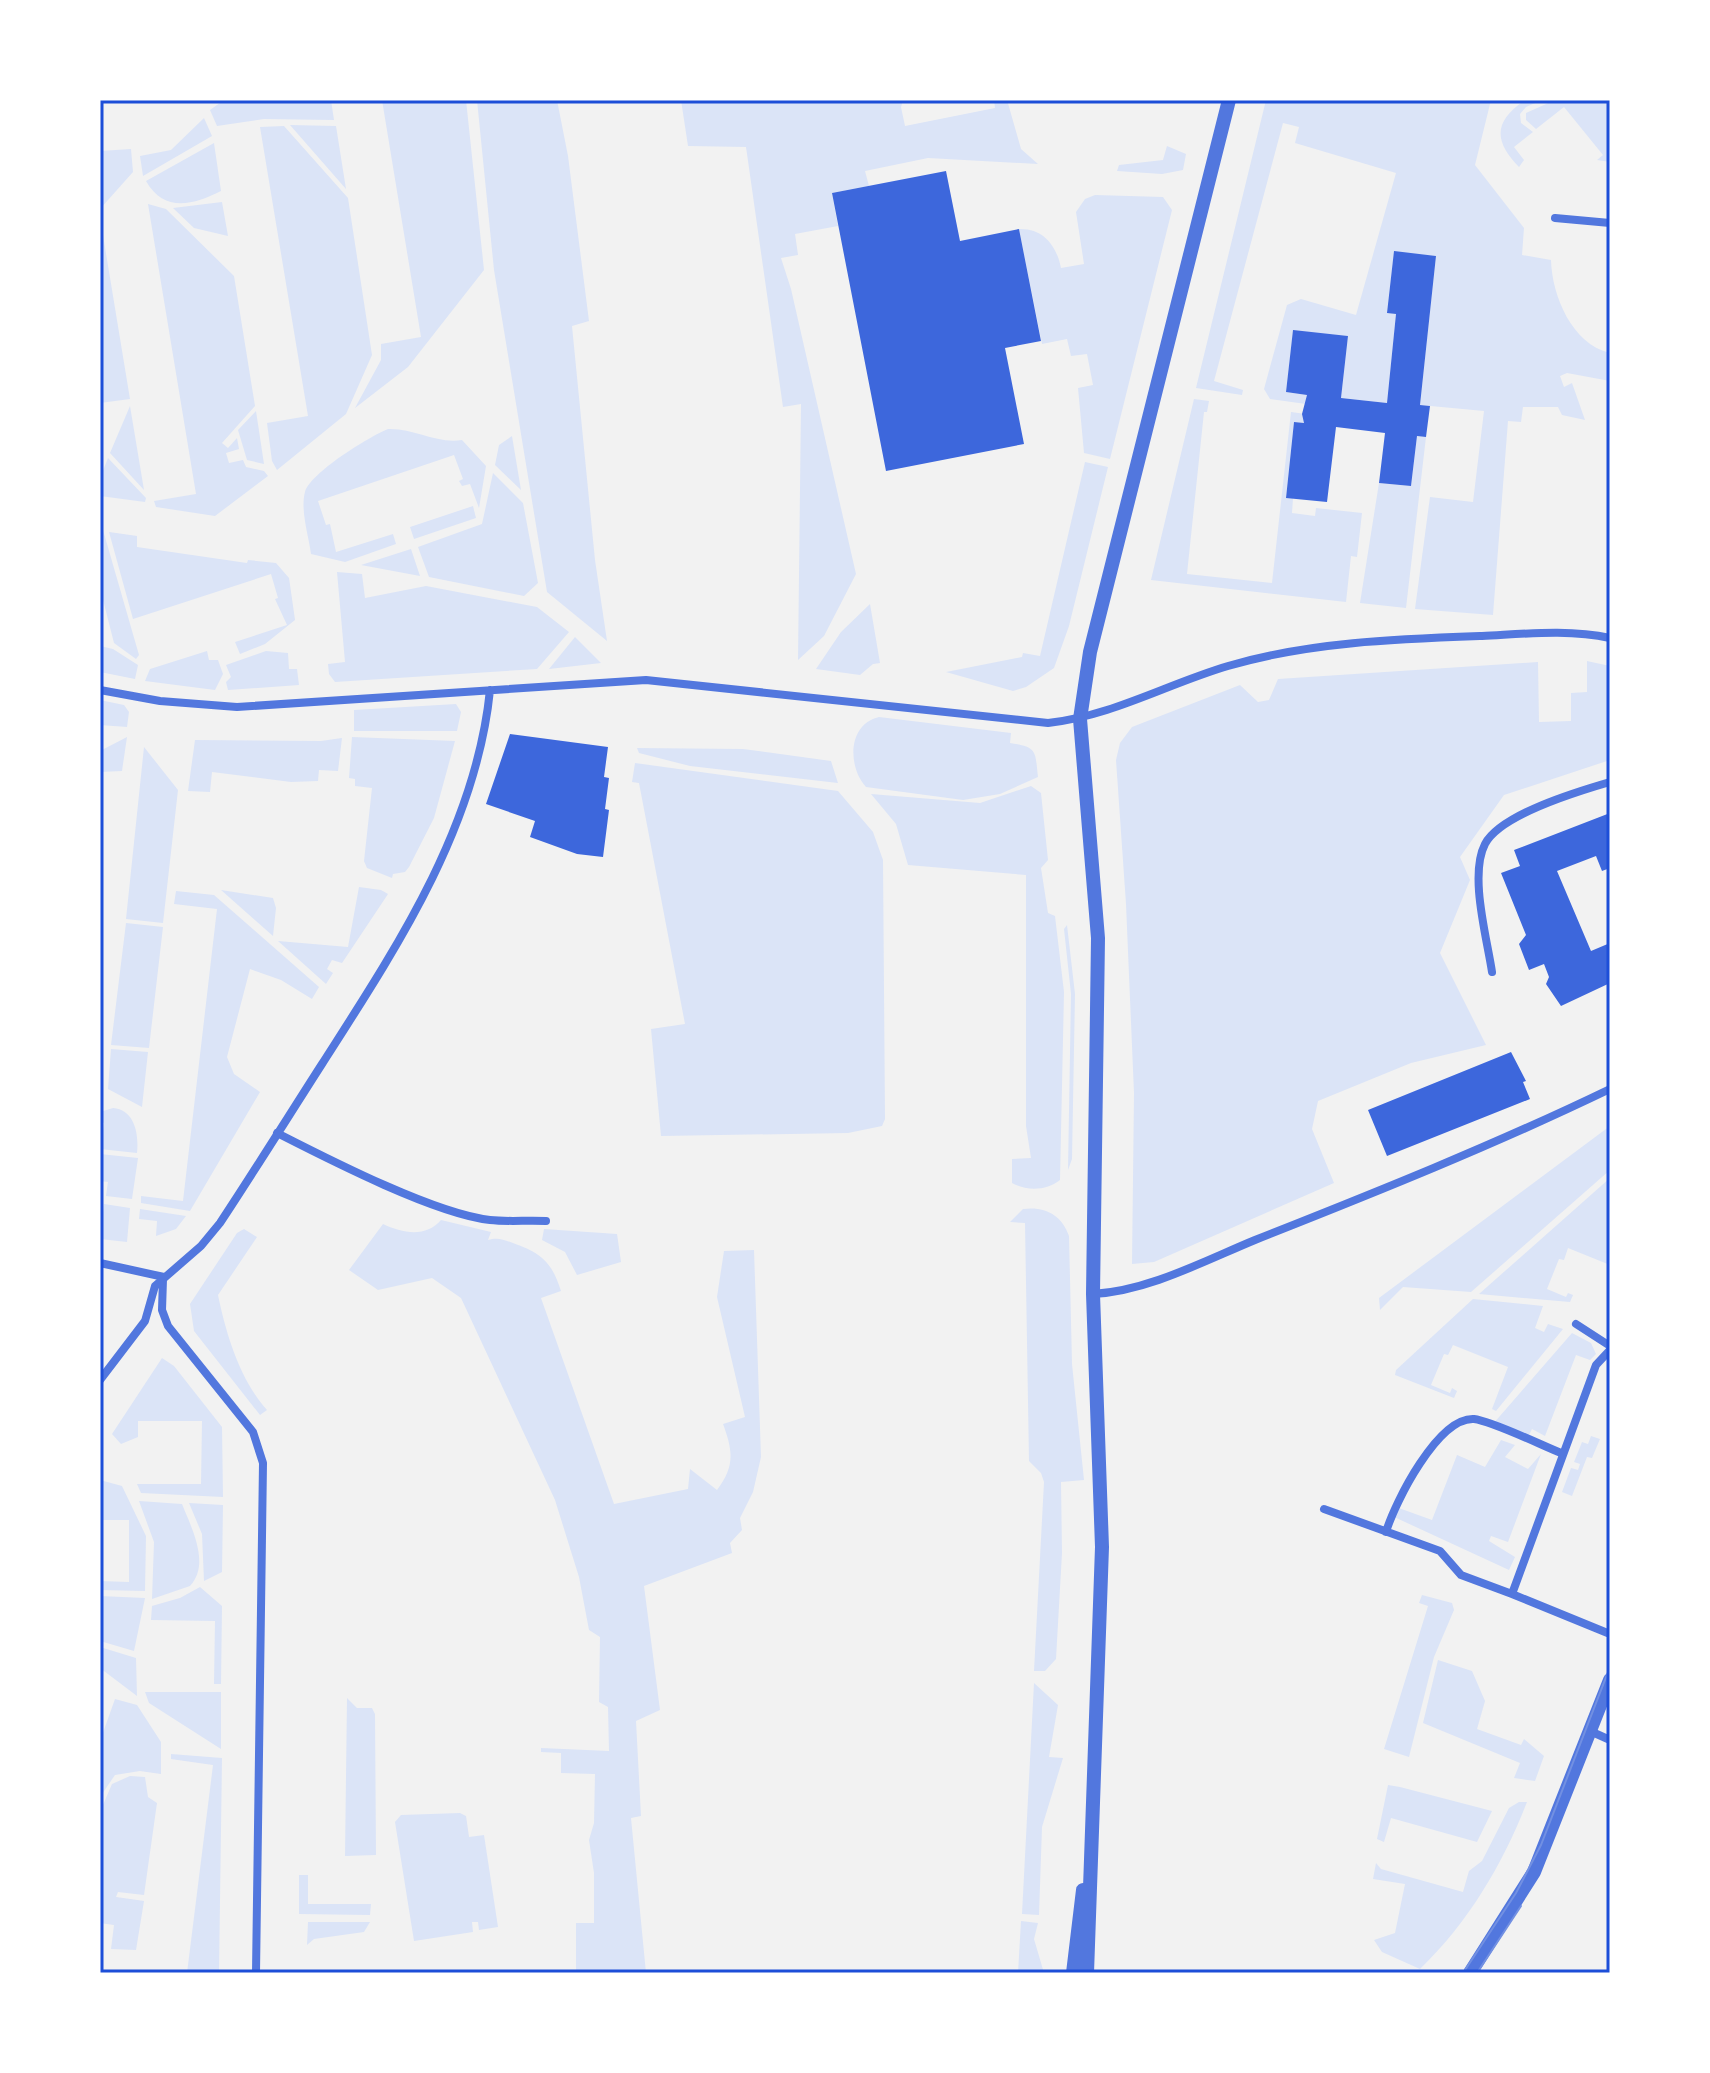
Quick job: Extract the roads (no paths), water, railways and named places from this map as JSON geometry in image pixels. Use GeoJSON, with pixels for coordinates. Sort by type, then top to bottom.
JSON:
{"type":"FeatureCollection","features":[{"type":"Feature","properties":{"kind":"street"},"geometry":{"type":"LineString","coordinates":[[1087,1973],[1089,1838],[1102,1547],[1093,1294],[1098,938],[1080,719],[1090,652],[1229,100]]}},
{"type":"Feature","properties":{"kind":"street"},"geometry":{"type":"LineString","coordinates":[[1555,218],[1610,223]]}},
{"type":"Feature","properties":{"kind":"street"},"geometry":{"type":"LineString","coordinates":[[100,690],[160,701],[237,707],[662,680],[1048,723],[1080,719],[1215,670],[1299,651],[1510,635],[1610,638]]}},
{"type":"Feature","properties":{"kind":"street"},"geometry":{"type":"LineString","coordinates":[[100,1380],[145,1321],[153,1290],[215,1230],[375,983],[437,869],[466,791],[486,721],[490,690]]}},
{"type":"Feature","properties":{"kind":"street"},"geometry":{"type":"LineString","coordinates":[[1492,972],[1478,879],[1485,843],[1520,815],[1560,796],[1610,782]]}},
{"type":"Feature","properties":{"kind":"street"},"geometry":{"type":"LineString","coordinates":[[1093,1294],[1120,1291],[1181,1270],[1503,1138],[1610,1089]]}},
{"type":"Feature","properties":{"kind":"street"},"geometry":{"type":"LineString","coordinates":[[277,1133],[419,1198],[466,1214],[492,1221],[546,1221]]}},
{"type":"Feature","properties":{"kind":"street"},"geometry":{"type":"LineString","coordinates":[[100,1263],[164,1277]]}},
{"type":"Feature","properties":{"kind":"street"},"geometry":{"type":"LineString","coordinates":[[164,1277],[161,1298],[166,1321],[253,1432],[263,1463],[256,1973]]}},
{"type":"Feature","properties":{"kind":"street"},"geometry":{"type":"LineString","coordinates":[[1512,1594],[1561,1453],[1596,1365],[1610,1348],[1576,1324]]}},
{"type":"Feature","properties":{"kind":"street"},"geometry":{"type":"LineString","coordinates":[[1386,1532],[1393,1508],[1449,1426],[1473,1419],[1561,1453]]}},
{"type":"Feature","properties":{"kind":"street"},"geometry":{"type":"LineString","coordinates":[[1324,1509],[1440,1551],[1461,1575],[1610,1634]]}},
{"type":"Feature","properties":{"kind":"street"},"geometry":{"type":"LineString","coordinates":[[1470,1973],[1534,1872],[1610,1680]]}},
{"type":"Feature","properties":{"kind":"street"},"geometry":{"type":"LineString","coordinates":[[1590,1731],[1610,1740]]}},
{"type":"Feature","properties":{"kind":"street"},"geometry":{"type":"LineString","coordinates":[[1073,1973],[1089,1838]]}},
{"type":"Feature","properties":{"kind":"tram line"},"geometry":{"type":"LineString","coordinates":[[1463,1973],[1516,1893],[1541,1845],[1610,1667]]}},
{"type":"Feature","properties":{"kind":"tram line"},"geometry":{"type":"LineString","coordinates":[[1477,1973],[1521,1906]]}}]}
